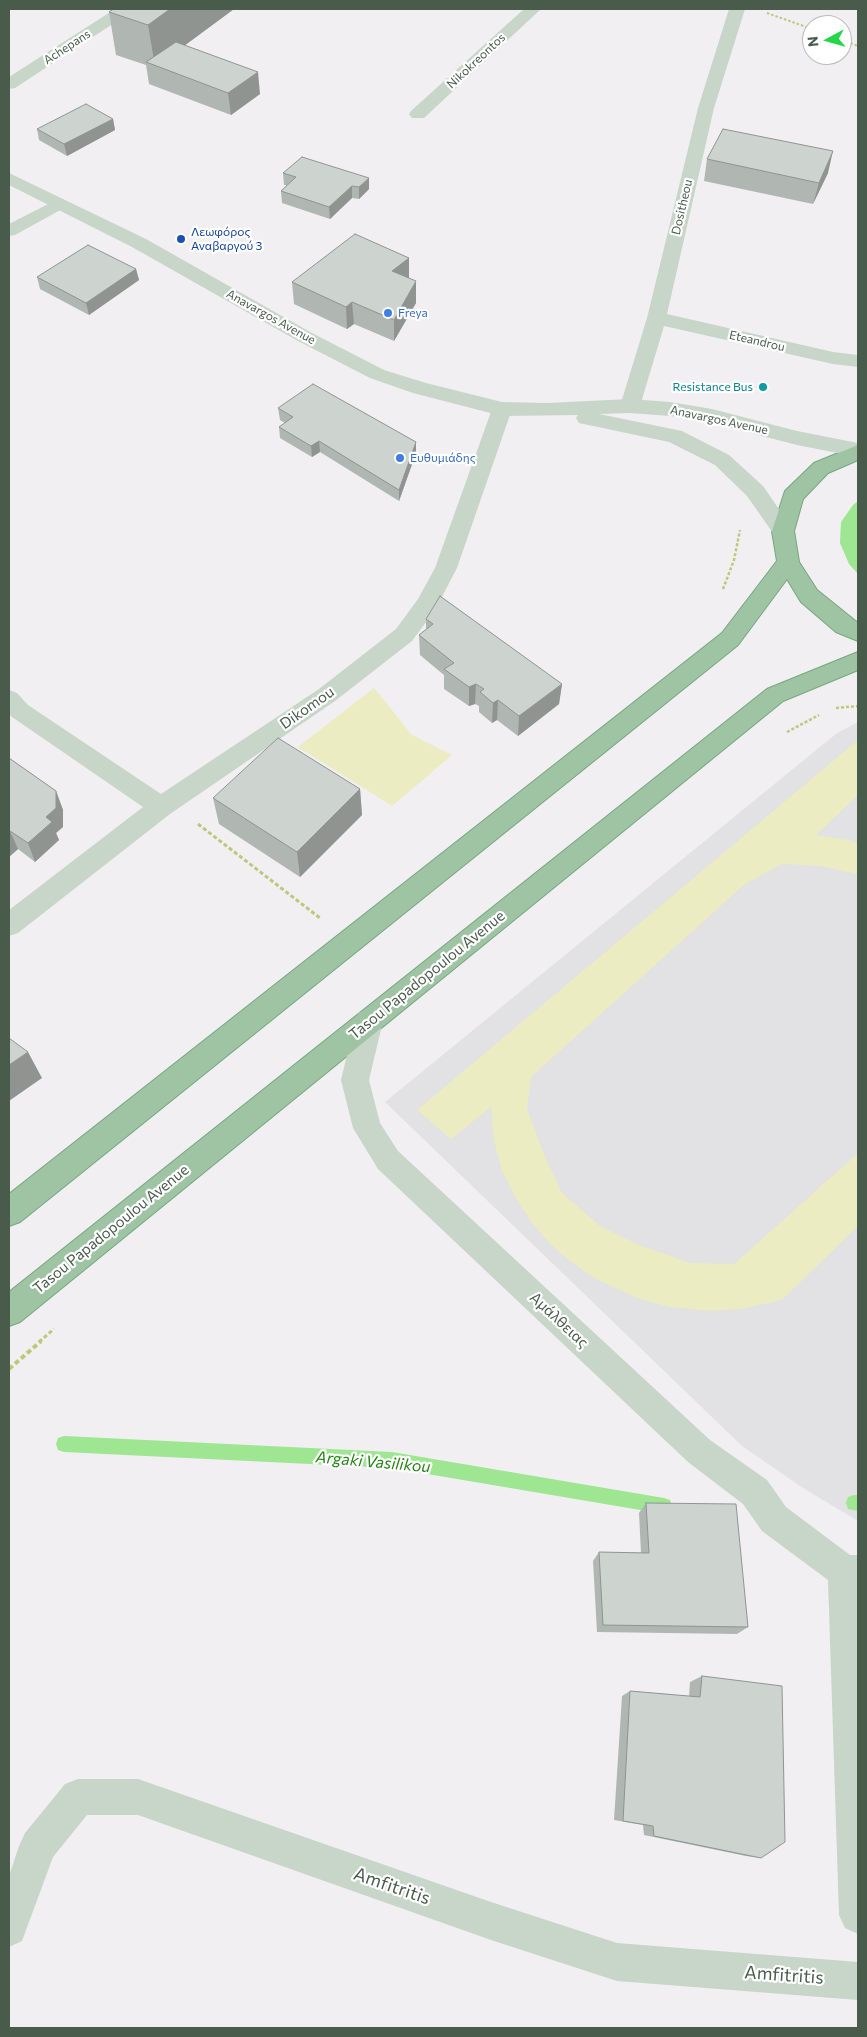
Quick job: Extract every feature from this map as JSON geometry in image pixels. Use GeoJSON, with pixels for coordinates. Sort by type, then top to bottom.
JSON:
{"type":"FeatureCollection","features":[{"type":"Feature","properties":{"kind":"highway"},"geometry":{"type":"LineString","coordinates":[[858,451],[821,468],[793,496],[783,531],[788,562],[809,596],[844,626],[858,633]]}},
{"type":"Feature","properties":{"kind":"highway"},"geometry":{"type":"LineString","coordinates":[[9,1212],[730,639],[788,562]]}},
{"type":"Feature","properties":{"kind":"highway","name":"Tasou Papadopoulou Avenue"},"geometry":{"type":"LineString","coordinates":[[9,1312],[775,695],[858,661]]}},
{"type":"Feature","properties":{"kind":"street","name":"Achepans"},"geometry":{"type":"LineString","coordinates":[[9,84],[125,9]]}},
{"type":"Feature","properties":{"kind":"street","name":"Nikokreontos"},"geometry":{"type":"LineString","coordinates":[[418,114],[533,9]]}},
{"type":"Feature","properties":{"kind":"street","name":"Dositheou"},"geometry":{"type":"LineString","coordinates":[[630,406],[657,318],[706,108],[738,9]]}},
{"type":"Feature","properties":{"kind":"street","name":"Anavargos Avenue"},"geometry":{"type":"LineString","coordinates":[[9,178],[139,243],[305,337],[377,374],[420,388],[502,409],[548,410],[630,406],[670,409],[712,416],[797,438],[858,451]]}},
{"type":"Feature","properties":{"kind":"street"},"geometry":{"type":"LineString","coordinates":[[9,231],[58,204]]}},
{"type":"Feature","properties":{"kind":"street","name":"Eteandrou"},"geometry":{"type":"LineString","coordinates":[[657,318],[833,358],[858,361]]}},
{"type":"Feature","properties":{"kind":"street","name":"Dikomou"},"geometry":{"type":"LineString","coordinates":[[9,926],[165,805],[327,695],[404,634],[427,604],[446,568],[502,409]]}},
{"type":"Feature","properties":{"kind":"street","name":"Anavargos Avenue"},"geometry":{"type":"LineString","coordinates":[[548,410],[675,436],[722,460],[755,491],[783,531]]}},
{"type":"Feature","properties":{"kind":"street"},"geometry":{"type":"LineString","coordinates":[[9,699],[20,710],[165,805]]}},
{"type":"Feature","properties":{"kind":"street","name":"Αμάλθειας"},"geometry":{"type":"LineString","coordinates":[[369,1021],[355,1080],[367,1128],[388,1160],[699,1450],[755,1492],[774,1519],[852,1572],[858,1916]]}},
{"type":"Feature","properties":{"kind":"street","name":"Amfitritis"},"geometry":{"type":"LineString","coordinates":[[9,1928],[38,1846],[78,1797],[138,1796],[491,1921],[617,1962],[858,1981]]}},
{"type":"Feature","properties":{"kind":"path"},"geometry":{"type":"LineString","coordinates":[[763,11],[802,25]]}},
{"type":"Feature","properties":{"kind":"path"},"geometry":{"type":"LineString","coordinates":[[722,591],[734,560],[740,529]]}},
{"type":"Feature","properties":{"kind":"path"},"geometry":{"type":"LineString","coordinates":[[165,805],[320,918]]}},
{"type":"Feature","properties":{"kind":"shaded area"},"geometry":{"type":"Polygon","coordinates":[[[858,501],[858,574],[849,564],[840,543],[841,522],[858,501]]]}},
{"type":"Feature","properties":{"kind":"shaded area"},"geometry":{"type":"Polygon","coordinates":[[[374,688],[412,735],[452,755],[392,806],[298,747],[374,688]]]}},
{"type":"Feature","properties":{"kind":"shaded area"},"geometry":{"type":"Polygon","coordinates":[[[858,722],[858,1521],[803,1488],[742,1446],[385,1102],[837,733],[858,722]]]}},
{"type":"Feature","properties":{"kind":"shaded area"},"geometry":{"type":"Polygon","coordinates":[[[858,740],[858,795],[816,835],[849,840],[858,844],[858,874],[820,866],[782,864],[745,884],[531,1077],[527,1109],[543,1152],[562,1193],[600,1226],[639,1245],[690,1263],[734,1264],[858,1153],[858,1226],[782,1300],[742,1309],[710,1311],[670,1307],[637,1298],[596,1279],[575,1265],[551,1245],[532,1223],[515,1197],[502,1171],[494,1141],[491,1107],[451,1139],[417,1110],[858,740]]]}},
{"type":"Feature","properties":{"kind":"building"},"geometry":{"type":"Polygon","coordinates":[[[113,9],[170,9],[148,25],[109,12],[113,9]]]}},
{"type":"Feature","properties":{"kind":"building"},"geometry":{"type":"Polygon","coordinates":[[[176,42],[258,72],[228,93],[146,62],[176,42]]]}},
{"type":"Feature","properties":{"kind":"building"},"geometry":{"type":"Polygon","coordinates":[[[86,104],[113,119],[64,144],[37,129],[86,104]]]}},
{"type":"Feature","properties":{"kind":"building"},"geometry":{"type":"Polygon","coordinates":[[[723,129],[833,151],[819,183],[707,159],[723,129]]]}},
{"type":"Feature","properties":{"kind":"building"},"geometry":{"type":"Polygon","coordinates":[[[302,157],[369,178],[359,187],[352,186],[329,207],[281,191],[296,177],[283,173],[302,157]]]}},
{"type":"Feature","properties":{"kind":"building"},"geometry":{"type":"Polygon","coordinates":[[[355,234],[409,258],[392,271],[416,281],[394,320],[352,302],[346,307],[292,282],[355,234]]]}},
{"type":"Feature","properties":{"kind":"building"},"geometry":{"type":"Polygon","coordinates":[[[88,245],[136,269],[86,303],[37,277],[88,245]]]}},
{"type":"Feature","properties":{"kind":"building"},"geometry":{"type":"Polygon","coordinates":[[[313,384],[416,442],[399,490],[319,441],[311,446],[279,427],[293,417],[278,408],[313,384]]]}},
{"type":"Feature","properties":{"kind":"building"},"geometry":{"type":"Polygon","coordinates":[[[440,596],[562,684],[519,716],[498,700],[493,703],[480,692],[484,689],[476,684],[469,687],[444,669],[454,663],[419,635],[433,624],[426,619],[440,596]]]}},
{"type":"Feature","properties":{"kind":"building"},"geometry":{"type":"Polygon","coordinates":[[[278,738],[360,789],[297,852],[213,798],[278,738]]]}},
{"type":"Feature","properties":{"kind":"building"},"geometry":{"type":"Polygon","coordinates":[[[9,758],[56,791],[56,808],[46,817],[52,822],[28,843],[9,832],[9,758]]]}},
{"type":"Feature","properties":{"kind":"building"},"geometry":{"type":"Polygon","coordinates":[[[9,1038],[28,1052],[9,1065],[9,1038]]]}},
{"type":"Feature","properties":{"kind":"building"},"geometry":{"type":"Polygon","coordinates":[[[646,1503],[736,1504],[748,1627],[603,1625],[599,1552],[649,1553],[646,1503]]]}},
{"type":"Feature","properties":{"kind":"building"},"geometry":{"type":"Polygon","coordinates":[[[702,1676],[782,1686],[785,1842],[761,1858],[654,1836],[653,1826],[623,1821],[630,1691],[700,1697],[702,1676]]]}},
{"type":"Feature","properties":{"kind":"waterway","name":"Argaki Vasilikou"},"geometry":{"type":"LineString","coordinates":[[64,1444],[392,1460],[664,1506]]}},
{"type":"Feature","properties":{"kind":"place","name":"Λεωφόρος Αναβαργού 3"},"geometry":{"type":"Point","coordinates":[181,239]}},
{"type":"Feature","properties":{"kind":"place","name":"Freya"},"geometry":{"type":"Point","coordinates":[388,313]}},
{"type":"Feature","properties":{"kind":"place","name":"Resistance Bus"},"geometry":{"type":"Point","coordinates":[763,387]}},
{"type":"Feature","properties":{"kind":"place","name":"Ευθυμιάδης"},"geometry":{"type":"Point","coordinates":[400,458]}}]}
